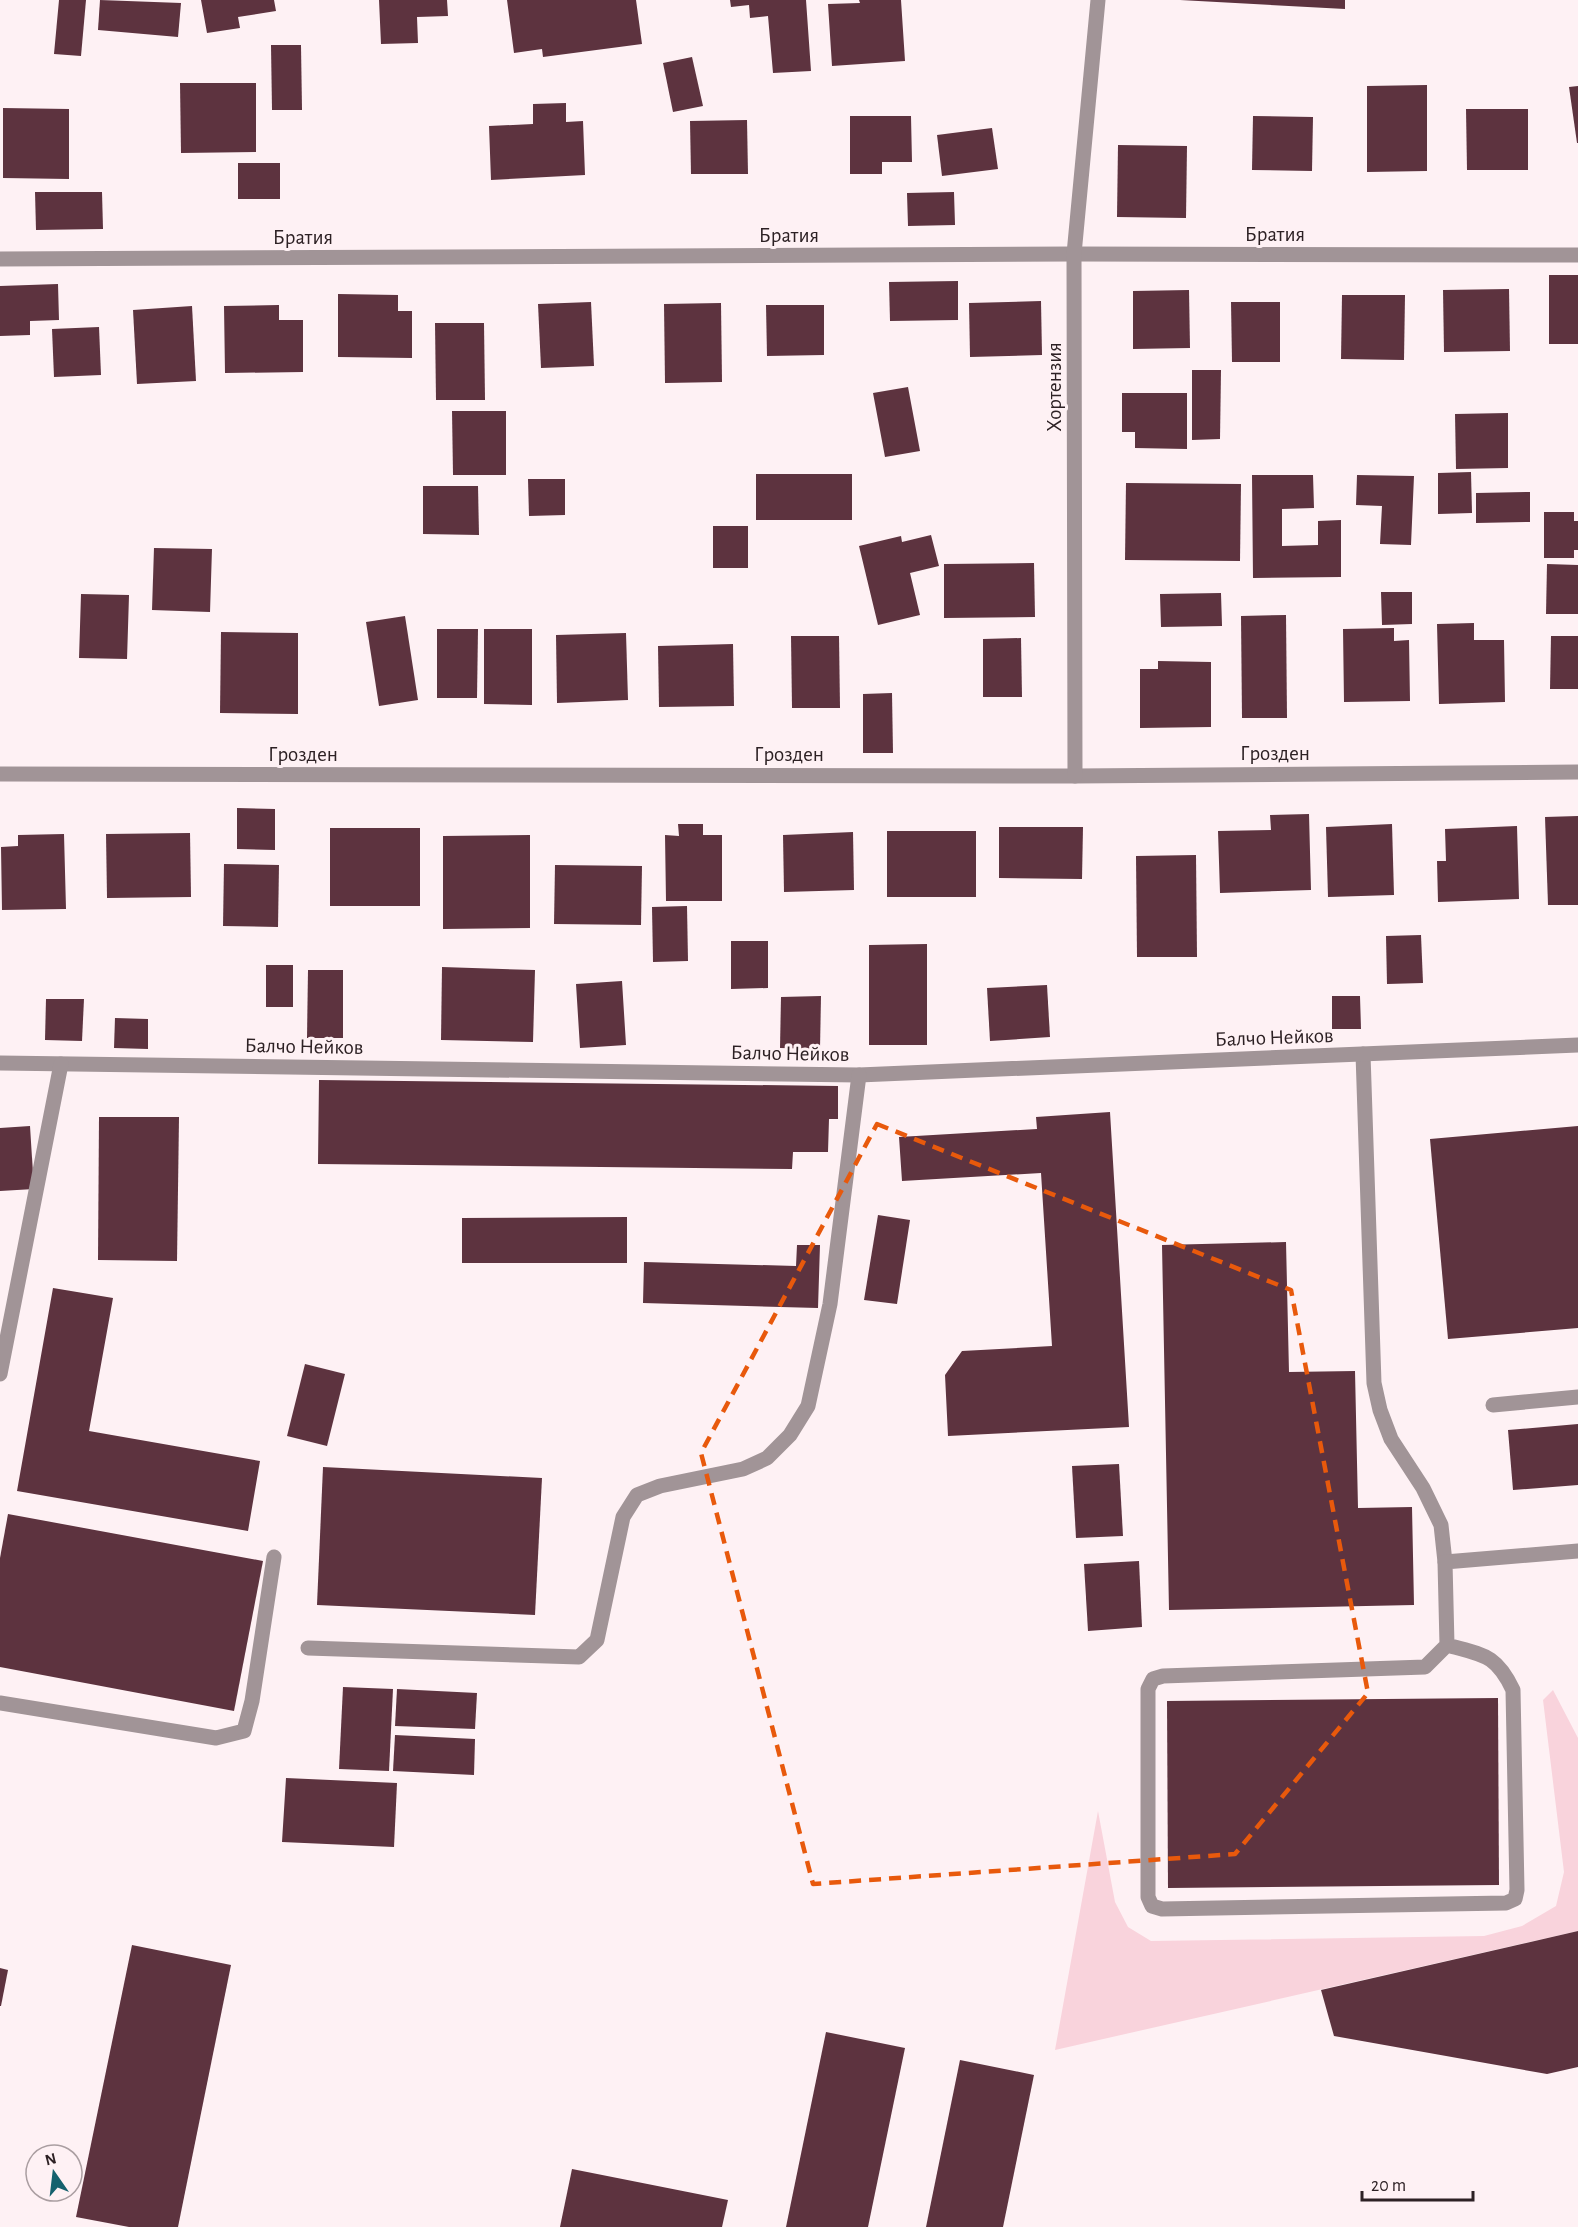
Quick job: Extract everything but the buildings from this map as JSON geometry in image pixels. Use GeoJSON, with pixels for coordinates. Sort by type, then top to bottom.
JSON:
{"type":"FeatureCollection","features":[{"type":"Feature","properties":{"kind":"street","name":"Хортензия"},"geometry":{"type":"LineString","coordinates":[[1076,776],[1074,254],[1098,0]]}},
{"type":"Feature","properties":{"kind":"street","name":"Братия"},"geometry":{"type":"LineString","coordinates":[[0,260],[1074,254],[1578,255]]}},
{"type":"Feature","properties":{"kind":"street","name":"Грозден"},"geometry":{"type":"LineString","coordinates":[[0,774],[1076,776],[1578,772]]}},
{"type":"Feature","properties":{"kind":"street","name":"Балчо Нейков"},"geometry":{"type":"LineString","coordinates":[[0,1063],[859,1075],[1578,1045]]}},
{"type":"Feature","properties":{"kind":"street"},"geometry":{"type":"LineString","coordinates":[[1363,1054],[1374,1383],[1380,1410],[1391,1439],[1423,1488],[1441,1525],[1445,1562],[1447,1645],[1425,1667],[1163,1676],[1153,1679],[1148,1689],[1148,1897],[1152,1906],[1162,1909],[1494,1904],[1506,1903],[1515,1899],[1514,1690],[1503,1669],[1485,1655],[1447,1645]]}},
{"type":"Feature","properties":{"kind":"street"},"geometry":{"type":"LineString","coordinates":[[0,1374],[61,1064]]}},
{"type":"Feature","properties":{"kind":"street"},"geometry":{"type":"LineString","coordinates":[[308,1648],[579,1657],[597,1640],[623,1517],[637,1495],[660,1486],[743,1469],[767,1458],[790,1434],[808,1406],[831,1304],[859,1075]]}},
{"type":"Feature","properties":{"kind":"street"},"geometry":{"type":"LineString","coordinates":[[1493,1405],[1578,1397]]}},
{"type":"Feature","properties":{"kind":"street"},"geometry":{"type":"LineString","coordinates":[[1445,1562],[1578,1551]]}},
{"type":"Feature","properties":{"kind":"street"},"geometry":{"type":"LineString","coordinates":[[0,1703],[216,1738],[244,1731],[252,1701],[274,1557]]}},
{"type":"Feature","properties":{"kind":"highlighted area"},"geometry":{"type":"Polygon","coordinates":[[[877,1124],[1291,1290],[1368,1693],[1235,1854],[813,1884],[701,1453],[877,1124]]]}},
{"type":"Feature","properties":{"kind":"shaded area"},"geometry":{"type":"Polygon","coordinates":[[[1553,1690],[1578,1738],[1578,1931],[1055,2050],[1098,1811],[1115,1902],[1128,1927],[1151,1941],[1484,1936],[1522,1926],[1556,1906],[1564,1872],[1543,1700],[1553,1690]]]}}]}
